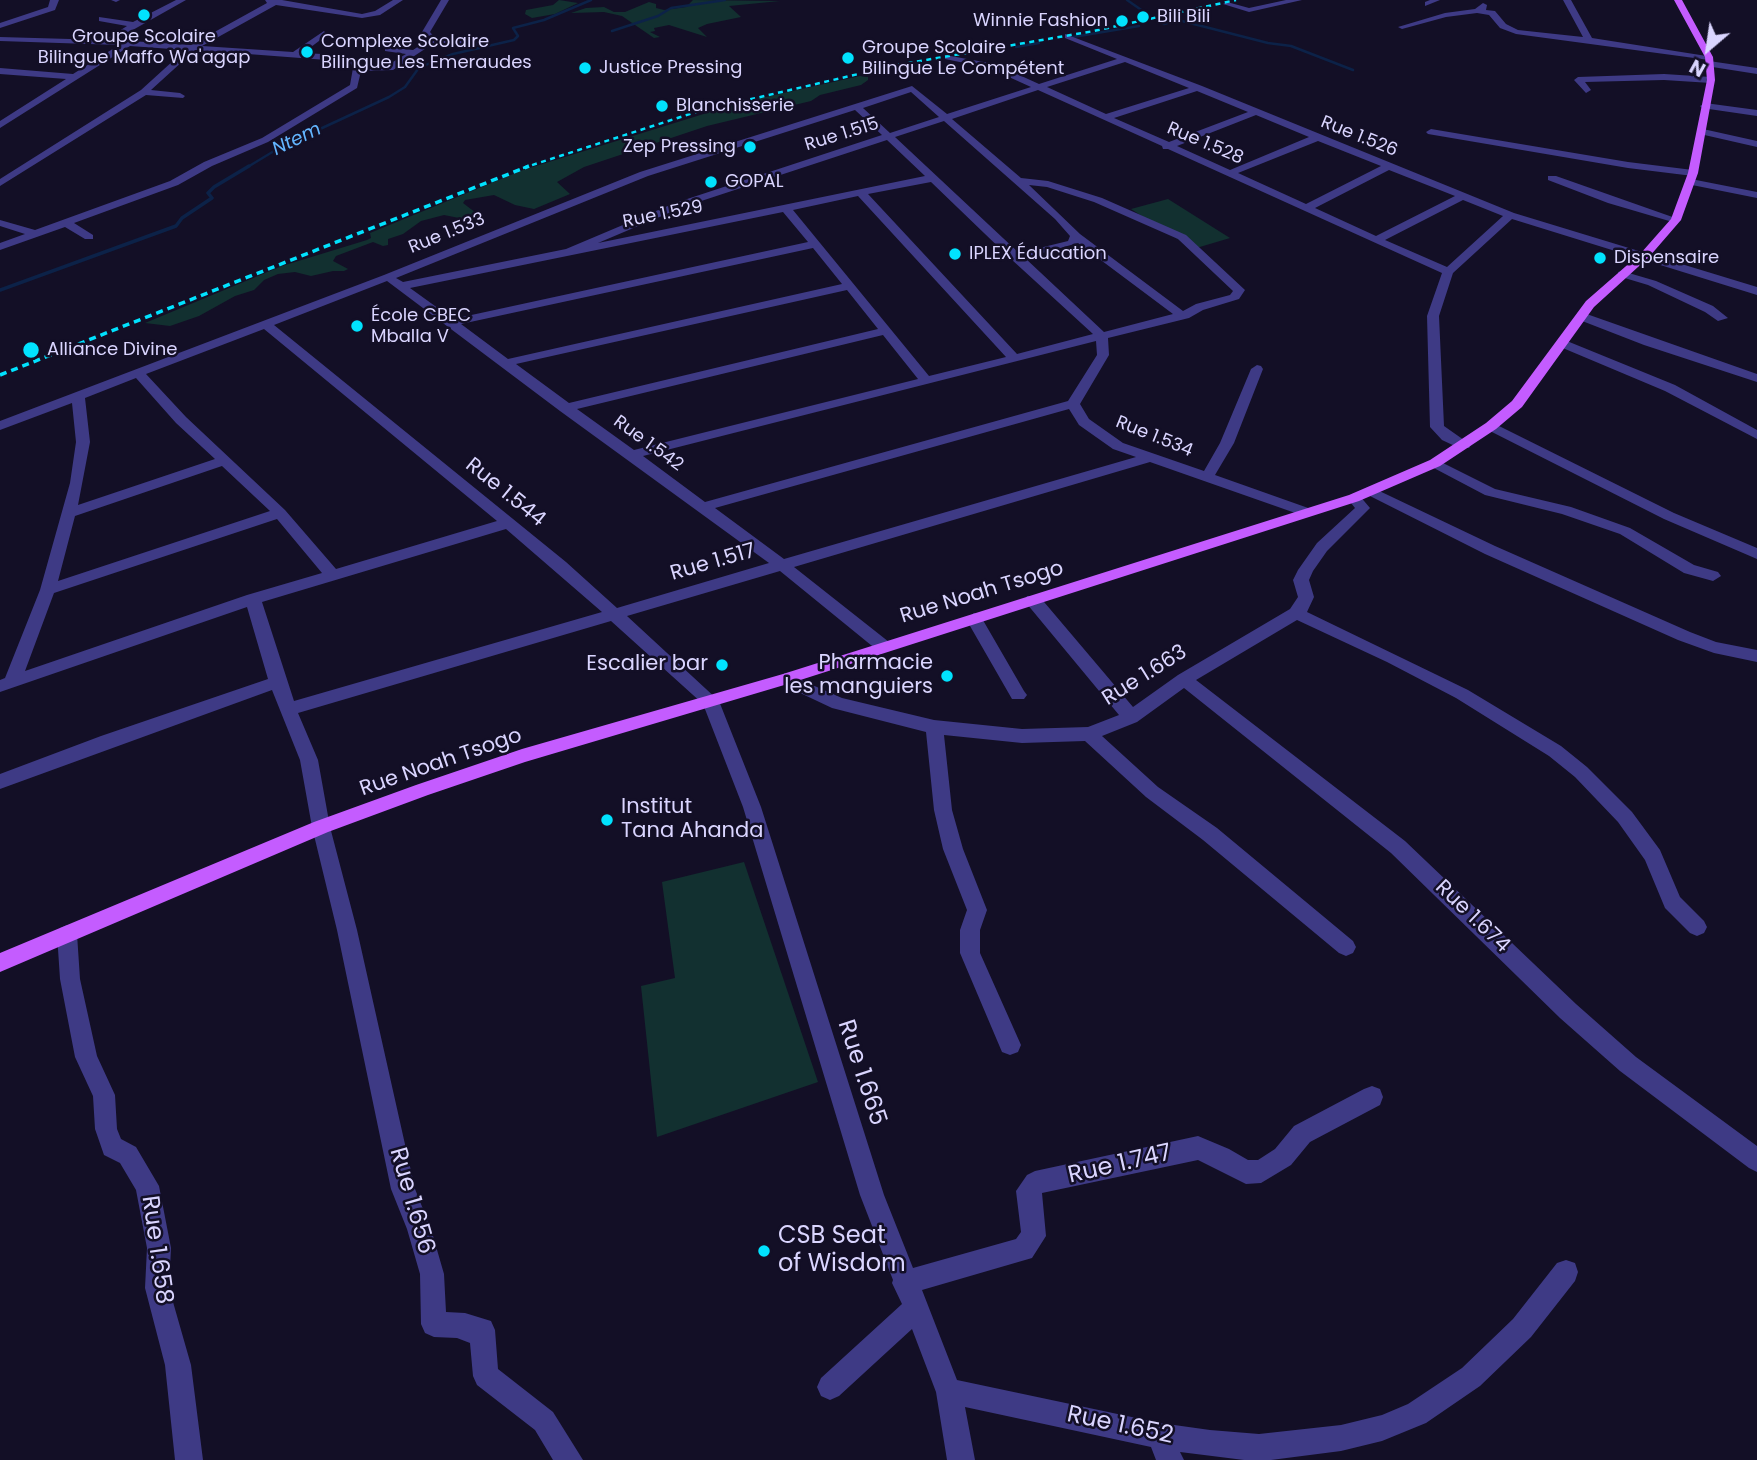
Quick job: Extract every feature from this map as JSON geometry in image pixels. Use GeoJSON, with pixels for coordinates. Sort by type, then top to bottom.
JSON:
{"type":"FeatureCollection","features":[{"type":"Feature","properties":{"kind":"main road"},"geometry":{"type":"LineString","coordinates":[[1678,0],[1710,67]]}},
{"type":"Feature","properties":{"kind":"main road","name":"Rue Noah Tsogo"},"geometry":{"type":"LineString","coordinates":[[0,963],[321,827],[522,756],[785,679],[1354,498],[1435,463],[1491,426],[1525,394],[1581,316],[1622,274],[1644,256],[1676,220],[1692,178],[1703,132],[1710,67]]}},
{"type":"Feature","properties":{"kind":"street"},"geometry":{"type":"LineString","coordinates":[[0,26],[52,8],[51,2],[55,0]]}},
{"type":"Feature","properties":{"kind":"street"},"geometry":{"type":"LineString","coordinates":[[108,41],[153,13],[181,0]]}},
{"type":"Feature","properties":{"kind":"street"},"geometry":{"type":"LineString","coordinates":[[260,0],[362,16],[376,13],[399,0]]}},
{"type":"Feature","properties":{"kind":"street"},"geometry":{"type":"LineString","coordinates":[[432,40],[426,32],[445,0]]}},
{"type":"Feature","properties":{"kind":"street"},"geometry":{"type":"LineString","coordinates":[[1227,4],[1249,9],[1298,0]]}},
{"type":"Feature","properties":{"kind":"street"},"geometry":{"type":"LineString","coordinates":[[1402,27],[1484,8],[1482,0]]}},
{"type":"Feature","properties":{"kind":"street"},"geometry":{"type":"LineString","coordinates":[[1567,0],[1589,40]]}},
{"type":"Feature","properties":{"kind":"street"},"geometry":{"type":"LineString","coordinates":[[0,183],[144,92],[192,48],[276,1]]}},
{"type":"Feature","properties":{"kind":"street"},"geometry":{"type":"LineString","coordinates":[[1477,10],[1492,13],[1503,26],[1516,32],[1589,40],[1710,67],[1757,71]]}},
{"type":"Feature","properties":{"kind":"street"},"geometry":{"type":"LineString","coordinates":[[102,19],[137,25]]}},
{"type":"Feature","properties":{"kind":"street"},"geometry":{"type":"LineString","coordinates":[[294,55],[324,33]]}},
{"type":"Feature","properties":{"kind":"street","name":"Rue 1.526"},"geometry":{"type":"LineString","coordinates":[[1068,36],[1510,215],[1757,291]]}},
{"type":"Feature","properties":{"kind":"street"},"geometry":{"type":"LineString","coordinates":[[0,38],[108,41],[294,55],[350,60],[360,69]]}},
{"type":"Feature","properties":{"kind":"street"},"geometry":{"type":"LineString","coordinates":[[360,69],[386,69],[432,40],[485,43]]}},
{"type":"Feature","properties":{"kind":"street"},"geometry":{"type":"LineString","coordinates":[[0,125],[128,43]]}},
{"type":"Feature","properties":{"kind":"street"},"geometry":{"type":"LineString","coordinates":[[388,49],[416,52]]}},
{"type":"Feature","properties":{"kind":"street","name":"Rue 1.528"},"geometry":{"type":"LineString","coordinates":[[948,57],[960,62],[988,64],[1035,88],[1448,272]]}},
{"type":"Feature","properties":{"kind":"street","name":"Rue 1.515"},"geometry":{"type":"LineString","coordinates":[[571,250],[678,205],[1125,59]]}},
{"type":"Feature","properties":{"kind":"street"},"geometry":{"type":"LineString","coordinates":[[0,247],[174,183],[216,160],[258,144],[354,86],[360,69],[375,60]]}},
{"type":"Feature","properties":{"kind":"street"},"geometry":{"type":"LineString","coordinates":[[1586,90],[1578,80],[1664,77],[1710,67]]}},
{"type":"Feature","properties":{"kind":"street"},"geometry":{"type":"LineString","coordinates":[[0,71],[76,77]]}},
{"type":"Feature","properties":{"kind":"street"},"geometry":{"type":"LineString","coordinates":[[1103,118],[1199,88]]}},
{"type":"Feature","properties":{"kind":"street","name":"Rue 1.533"},"geometry":{"type":"LineString","coordinates":[[0,425],[388,277],[644,174],[912,89],[947,118]]}},
{"type":"Feature","properties":{"kind":"street"},"geometry":{"type":"LineString","coordinates":[[144,92],[180,96]]}},
{"type":"Feature","properties":{"kind":"street"},"geometry":{"type":"LineString","coordinates":[[1706,106],[1757,113]]}},
{"type":"Feature","properties":{"kind":"street"},"geometry":{"type":"LineString","coordinates":[[703,507],[1073,404],[1103,355],[1102,336],[858,107]]}},
{"type":"Feature","properties":{"kind":"street"},"geometry":{"type":"LineString","coordinates":[[0,108],[23,111]]}},
{"type":"Feature","properties":{"kind":"street"},"geometry":{"type":"LineString","coordinates":[[1166,147],[1256,112]]}},
{"type":"Feature","properties":{"kind":"street"},"geometry":{"type":"LineString","coordinates":[[947,118],[1076,236],[1181,315]]}},
{"type":"Feature","properties":{"kind":"street"},"geometry":{"type":"LineString","coordinates":[[1431,132],[1628,165],[1757,195]]}},
{"type":"Feature","properties":{"kind":"street"},"geometry":{"type":"LineString","coordinates":[[1703,132],[1757,144]]}},
{"type":"Feature","properties":{"kind":"street"},"geometry":{"type":"LineString","coordinates":[[1228,174],[1318,137]]}},
{"type":"Feature","properties":{"kind":"street"},"geometry":{"type":"LineString","coordinates":[[1307,207],[1389,166]]}},
{"type":"Feature","properties":{"kind":"street","name":"Rue 1.529"},"geometry":{"type":"LineString","coordinates":[[401,286],[933,178]]}},
{"type":"Feature","properties":{"kind":"street"},"geometry":{"type":"LineString","coordinates":[[1552,178],[1579,190],[1676,220]]}},
{"type":"Feature","properties":{"kind":"street"},"geometry":{"type":"LineString","coordinates":[[631,455],[1181,315],[1225,301],[1234,297],[1239,290],[1182,237],[1098,200],[1048,184],[1018,181]]}},
{"type":"Feature","properties":{"kind":"street"},"geometry":{"type":"LineString","coordinates":[[860,192],[1013,357]]}},
{"type":"Feature","properties":{"kind":"street"},"geometry":{"type":"LineString","coordinates":[[1378,239],[1463,196]]}},
{"type":"Feature","properties":{"kind":"street"},"geometry":{"type":"LineString","coordinates":[[786,208],[925,379]]}},
{"type":"Feature","properties":{"kind":"street"},"geometry":{"type":"LineString","coordinates":[[1464,445],[1447,437],[1437,427],[1433,316],[1448,272],[1510,215]]}},
{"type":"Feature","properties":{"kind":"street"},"geometry":{"type":"LineString","coordinates":[[0,223],[35,234]]}},
{"type":"Feature","properties":{"kind":"street"},"geometry":{"type":"LineString","coordinates":[[66,223],[89,237]]}},
{"type":"Feature","properties":{"kind":"street"},"geometry":{"type":"LineString","coordinates":[[1015,257],[1073,243],[1076,236]]}},
{"type":"Feature","properties":{"kind":"street"},"geometry":{"type":"LineString","coordinates":[[450,323],[815,244]]}},
{"type":"Feature","properties":{"kind":"street"},"geometry":{"type":"LineString","coordinates":[[1622,274],[1652,283],[1709,309],[1721,318]]}},
{"type":"Feature","properties":{"kind":"street","name":"Rue 1.542"},"geometry":{"type":"LineString","coordinates":[[388,277],[782,565],[883,646]]}},
{"type":"Feature","properties":{"kind":"street"},"geometry":{"type":"LineString","coordinates":[[505,363],[849,286]]}},
{"type":"Feature","properties":{"kind":"street"},"geometry":{"type":"LineString","coordinates":[[1581,316],[1629,332],[1648,342],[1757,378]]}},
{"type":"Feature","properties":{"kind":"street","name":"Rue 1.544"},"geometry":{"type":"LineString","coordinates":[[266,324],[615,613],[710,701]]}},
{"type":"Feature","properties":{"kind":"street"},"geometry":{"type":"LineString","coordinates":[[565,408],[884,331]]}},
{"type":"Feature","properties":{"kind":"street"},"geometry":{"type":"LineString","coordinates":[[1562,343],[1670,388],[1757,435]]}},
{"type":"Feature","properties":{"kind":"street"},"geometry":{"type":"LineString","coordinates":[[1208,476],[1227,443],[1257,369]]}},
{"type":"Feature","properties":{"kind":"street"},"geometry":{"type":"LineString","coordinates":[[139,374],[223,461],[280,513],[332,575]]}},
{"type":"Feature","properties":{"kind":"street"},"geometry":{"type":"LineString","coordinates":[[6,684],[48,590],[69,513],[83,442],[78,397]]}},
{"type":"Feature","properties":{"kind":"street","name":"Rue 1.534"},"geometry":{"type":"LineString","coordinates":[[1073,404],[1084,422],[1118,446],[1306,512]]}},
{"type":"Feature","properties":{"kind":"street"},"geometry":{"type":"LineString","coordinates":[[1491,426],[1669,516],[1757,554]]}},
{"type":"Feature","properties":{"kind":"street","name":"Rue 1.517"},"geometry":{"type":"LineString","coordinates":[[290,709],[1149,458]]}},
{"type":"Feature","properties":{"kind":"street"},"geometry":{"type":"LineString","coordinates":[[69,513],[223,461]]}},
{"type":"Feature","properties":{"kind":"street"},"geometry":{"type":"LineString","coordinates":[[1435,463],[1490,492],[1566,510],[1625,531],[1689,569],[1713,576]]}},
{"type":"Feature","properties":{"kind":"street"},"geometry":{"type":"LineString","coordinates":[[1371,491],[1490,550],[1593,593],[1684,636],[1714,647],[1757,656]]}},
{"type":"Feature","properties":{"kind":"street"},"geometry":{"type":"LineString","coordinates":[[1354,498],[1363,508],[1360,514],[1322,547],[1306,570],[1301,580],[1306,597],[1304,605],[1296,613],[1440,683],[1555,751],[1581,772],[1625,817],[1653,856],[1672,902],[1697,927]]}},
{"type":"Feature","properties":{"kind":"street"},"geometry":{"type":"LineString","coordinates":[[48,590],[280,513]]}},
{"type":"Feature","properties":{"kind":"street"},"geometry":{"type":"LineString","coordinates":[[6,684],[253,599],[508,523]]}},
{"type":"Feature","properties":{"kind":"street"},"geometry":{"type":"LineString","coordinates":[[253,599],[277,682],[309,760],[321,827]]}},
{"type":"Feature","properties":{"kind":"street"},"geometry":{"type":"LineString","coordinates":[[1033,600],[1131,716]]}},
{"type":"Feature","properties":{"kind":"street","name":"Rue 1.663"},"geometry":{"type":"LineString","coordinates":[[785,679],[838,704],[934,727],[1022,736],[1090,734],[1131,716],[1184,679],[1296,613]]}},
{"type":"Feature","properties":{"kind":"street"},"geometry":{"type":"LineString","coordinates":[[974,619],[1018,695]]}},
{"type":"Feature","properties":{"kind":"street","name":"Rue 1.674"},"geometry":{"type":"LineString","coordinates":[[1184,679],[1398,847],[1568,1011],[1628,1064],[1757,1160]]}},
{"type":"Feature","properties":{"kind":"street"},"geometry":{"type":"LineString","coordinates":[[0,782],[107,741],[277,682]]}},
{"type":"Feature","properties":{"kind":"street","name":"Rue 1.665"},"geometry":{"type":"LineString","coordinates":[[710,701],[752,807],[852,1132],[904,1283],[949,1392],[961,1460]]}},
{"type":"Feature","properties":{"kind":"street"},"geometry":{"type":"LineString","coordinates":[[934,727],[943,810],[953,849],[977,910],[970,930],[970,953],[1010,1045]]}},
{"type":"Feature","properties":{"kind":"street"},"geometry":{"type":"LineString","coordinates":[[1090,734],[1152,792],[1220,841],[1346,947]]}},
{"type":"Feature","properties":{"kind":"street","name":"Rue 1.656"},"geometry":{"type":"LineString","coordinates":[[321,827],[347,930],[403,1189],[419,1229],[432,1274],[434,1324],[482,1330],[486,1376],[544,1421],[569,1460]]}},
{"type":"Feature","properties":{"kind":"street","name":"Rue 1.658"},"geometry":{"type":"LineString","coordinates":[[67,934],[70,979],[86,1058],[104,1095],[106,1129],[112,1147],[128,1155],[147,1186],[159,1248],[157,1288],[178,1365],[189,1460]]}},
{"type":"Feature","properties":{"kind":"street","name":"Rue 1.747"},"geometry":{"type":"LineString","coordinates":[[904,1283],[1023,1249],[1034,1236],[1028,1191],[1035,1183],[1198,1147],[1246,1172],[1261,1171],[1283,1157],[1302,1134],[1372,1097]]}},
{"type":"Feature","properties":{"kind":"street","name":"Rue 1.652"},"geometry":{"type":"LineString","coordinates":[[949,1392],[972,1394],[1165,1448],[1259,1448],[1340,1438],[1381,1428],[1417,1414],[1471,1377],[1498,1354],[1522,1328],[1566,1272]]}},
{"type":"Feature","properties":{"kind":"street"},"geometry":{"type":"LineString","coordinates":[[830,1387],[915,1309]]}},
{"type":"Feature","properties":{"kind":"green space"},"geometry":{"type":"Polygon","coordinates":[[[559,0],[578,3],[555,14],[532,18],[525,14],[526,10],[553,5],[559,0]]]}},
{"type":"Feature","properties":{"kind":"green space"},"geometry":{"type":"Polygon","coordinates":[[[693,0],[780,1],[729,6],[741,17],[698,28],[707,37],[669,25],[654,28],[655,31],[650,32],[660,37],[654,38],[622,16],[604,12],[571,13],[586,8],[604,7],[614,12],[625,12],[649,2],[664,10],[686,7],[693,0]]]}},
{"type":"Feature","properties":{"kind":"green space"},"geometry":{"type":"Polygon","coordinates":[[[860,76],[868,77],[868,80],[861,85],[820,95],[811,101],[707,126],[584,167],[557,182],[570,194],[534,209],[515,205],[494,195],[465,200],[463,203],[476,213],[464,219],[444,215],[421,221],[403,234],[388,239],[388,245],[373,242],[336,256],[333,261],[348,269],[344,271],[311,276],[295,272],[278,274],[264,280],[254,290],[235,296],[199,316],[170,326],[145,323],[282,266],[367,240],[371,238],[370,233],[523,170],[739,103],[860,76]]]}},
{"type":"Feature","properties":{"kind":"green space"},"geometry":{"type":"Polygon","coordinates":[[[1168,199],[1230,238],[1193,249],[1131,209],[1168,199]]]}},
{"type":"Feature","properties":{"kind":"green space"},"geometry":{"type":"Polygon","coordinates":[[[744,862],[818,1082],[657,1137],[641,986],[675,978],[662,882],[744,862]]]}},
{"type":"Feature","properties":{"kind":"waterway","name":"Ntem"},"geometry":{"type":"LineString","coordinates":[[246,168],[279,148],[389,97],[405,87],[418,69],[430,63],[453,54],[514,40],[518,36],[513,28],[544,20],[591,0]]}},
{"type":"Feature","properties":{"kind":"waterway"},"geometry":{"type":"LineString","coordinates":[[612,31],[658,16],[671,8],[725,0]]}},
{"type":"Feature","properties":{"kind":"waterway"},"geometry":{"type":"LineString","coordinates":[[1127,0],[1150,16]]}},
{"type":"Feature","properties":{"kind":"waterway"},"geometry":{"type":"LineString","coordinates":[[1159,21],[1164,24],[1178,20],[1268,43],[1291,46],[1353,70]]}},
{"type":"Feature","properties":{"kind":"waterway"},"geometry":{"type":"LineString","coordinates":[[1073,37],[1139,26]]}},
{"type":"Feature","properties":{"kind":"waterway"},"geometry":{"type":"LineString","coordinates":[[1016,47],[1039,43]]}},
{"type":"Feature","properties":{"kind":"waterway","name":"Ntem"},"geometry":{"type":"LineString","coordinates":[[0,290],[176,226],[182,218],[212,198],[208,193],[214,187],[249,166]]}},
{"type":"Feature","properties":{"kind":"railway"},"geometry":{"type":"LineString","coordinates":[[528,166],[696,112],[897,65],[1094,31],[1236,0]]}},
{"type":"Feature","properties":{"kind":"railway"},"geometry":{"type":"LineString","coordinates":[[0,375],[528,166]]}},
{"type":"Feature","properties":{"kind":"railway"},"geometry":{"type":"LineString","coordinates":[[523,168],[528,166]]}},
{"type":"Feature","properties":{"kind":"place","name":"Groupe Scolaire Bilingue Maffo Wa'agap"},"geometry":{"type":"Point","coordinates":[144,15]}},
{"type":"Feature","properties":{"kind":"place","name":"Bili Bili"},"geometry":{"type":"Point","coordinates":[1143,17]}},
{"type":"Feature","properties":{"kind":"place","name":"Winnie Fashion"},"geometry":{"type":"Point","coordinates":[1122,21]}},
{"type":"Feature","properties":{"kind":"place","name":"Complexe Scolaire Bilingue Les Emeraudes"},"geometry":{"type":"Point","coordinates":[307,52]}},
{"type":"Feature","properties":{"kind":"place","name":"Groupe Scolaire Bilingue Le Compétent"},"geometry":{"type":"Point","coordinates":[848,58]}},
{"type":"Feature","properties":{"kind":"place","name":"Justice Pressing"},"geometry":{"type":"Point","coordinates":[585,68]}},
{"type":"Feature","properties":{"kind":"place","name":"Blanchisserie"},"geometry":{"type":"Point","coordinates":[662,106]}},
{"type":"Feature","properties":{"kind":"place","name":"Zep Pressing"},"geometry":{"type":"Point","coordinates":[750,147]}},
{"type":"Feature","properties":{"kind":"place","name":"GOPAL"},"geometry":{"type":"Point","coordinates":[711,182]}},
{"type":"Feature","properties":{"kind":"place","name":"IPLEX Éducation"},"geometry":{"type":"Point","coordinates":[955,254]}},
{"type":"Feature","properties":{"kind":"place","name":"Dispensaire"},"geometry":{"type":"Point","coordinates":[1600,258]}},
{"type":"Feature","properties":{"kind":"place","name":"École CBEC Mballa V"},"geometry":{"type":"Point","coordinates":[357,326]}},
{"type":"Feature","properties":{"kind":"place","name":"Alliance Divine"},"geometry":{"type":"Point","coordinates":[31,350]}},
{"type":"Feature","properties":{"kind":"place","name":"Escalier bar"},"geometry":{"type":"Point","coordinates":[722,665]}},
{"type":"Feature","properties":{"kind":"place","name":"Pharmacie les manguiers"},"geometry":{"type":"Point","coordinates":[947,676]}},
{"type":"Feature","properties":{"kind":"place","name":"Institut Tana Ahanda"},"geometry":{"type":"Point","coordinates":[607,820]}},
{"type":"Feature","properties":{"kind":"place","name":"CSB Seat of Wisdom"},"geometry":{"type":"Point","coordinates":[764,1251]}}]}
